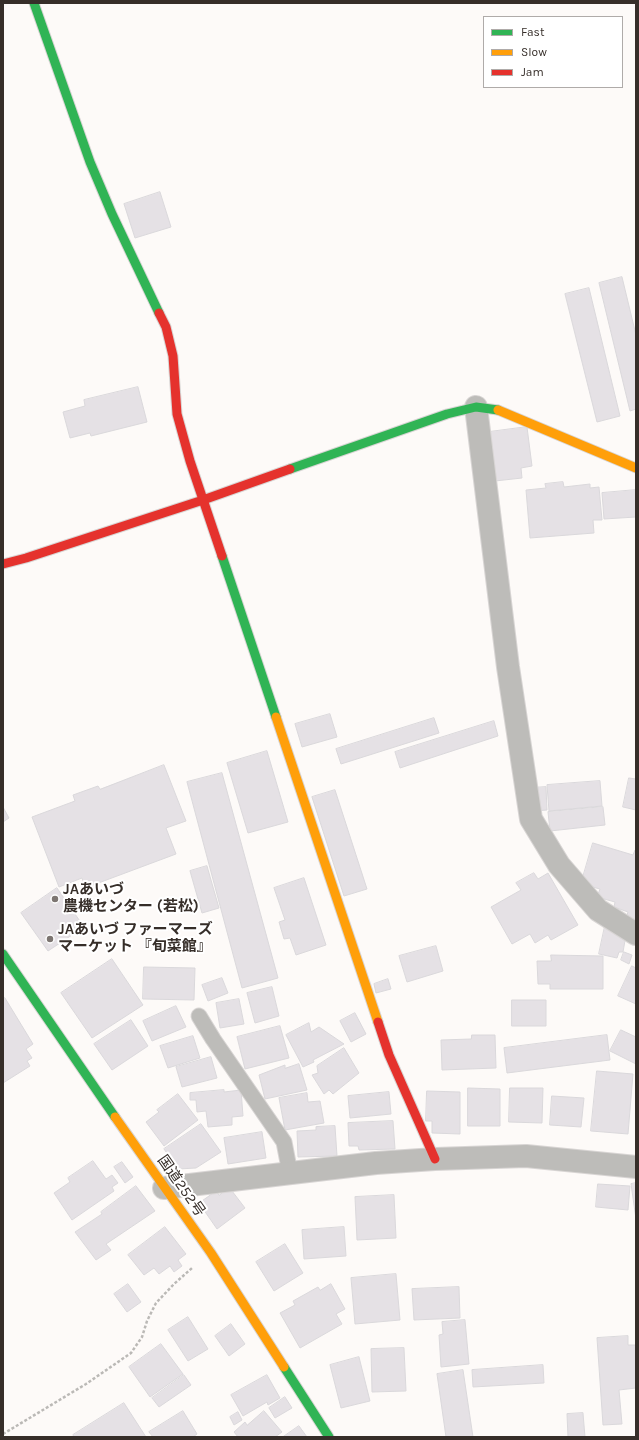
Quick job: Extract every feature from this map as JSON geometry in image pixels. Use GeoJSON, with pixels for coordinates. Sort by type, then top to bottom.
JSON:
{"type":"FeatureCollection","features":[{"type":"Feature","properties":{"kind":"main road"},"geometry":{"type":"LineString","coordinates":[[34,3],[90,162],[112,214],[166,327],[173,356],[177,414],[190,461],[389,1055],[435,1159]]}},
{"type":"Feature","properties":{"kind":"main road"},"geometry":{"type":"LineString","coordinates":[[3,564],[26,558],[203,500],[447,414],[476,407],[496,409],[636,468]]}},
{"type":"Feature","properties":{"kind":"main road","name":"国道252号"},"geometry":{"type":"LineString","coordinates":[[3,954],[164,1188],[211,1253],[329,1437]]}},
{"type":"Feature","properties":{"kind":"street"},"geometry":{"type":"LineString","coordinates":[[476,407],[508,666],[531,819],[559,865],[598,910],[636,934]]}},
{"type":"Feature","properties":{"kind":"street"},"geometry":{"type":"LineString","coordinates":[[164,1188],[376,1163],[435,1159],[526,1156],[634,1164]]}},
{"type":"Feature","properties":{"kind":"lane"},"geometry":{"type":"LineString","coordinates":[[199,1016],[213,1039],[284,1142],[290,1173]]}},
{"type":"Feature","properties":{"kind":"path"},"geometry":{"type":"LineString","coordinates":[[3,1434],[86,1384],[131,1353],[142,1337],[147,1320],[156,1303],[174,1284],[211,1253]]}},
{"type":"Feature","properties":{"kind":"building"},"geometry":{"type":"Polygon","coordinates":[[[160,192],[171,227],[135,238],[124,204],[160,192]]]}},
{"type":"Feature","properties":{"kind":"building"},"geometry":{"type":"Polygon","coordinates":[[[622,277],[636,335],[636,409],[630,411],[599,283],[622,277]]]}},
{"type":"Feature","properties":{"kind":"building"},"geometry":{"type":"Polygon","coordinates":[[[589,288],[620,416],[597,422],[565,294],[589,288]]]}},
{"type":"Feature","properties":{"kind":"building"},"geometry":{"type":"Polygon","coordinates":[[[138,387],[147,422],[91,436],[90,433],[70,438],[63,412],[85,406],[84,400],[138,387]]]}},
{"type":"Feature","properties":{"kind":"building"},"geometry":{"type":"Polygon","coordinates":[[[527,427],[532,466],[521,468],[522,478],[495,481],[489,432],[527,427]]]}},
{"type":"Feature","properties":{"kind":"building"},"geometry":{"type":"Polygon","coordinates":[[[563,482],[564,487],[590,484],[590,488],[599,487],[602,520],[593,520],[594,533],[530,538],[526,490],[546,488],[545,484],[563,482]]]}},
{"type":"Feature","properties":{"kind":"building"},"geometry":{"type":"Polygon","coordinates":[[[636,490],[636,517],[604,519],[602,493],[636,490]]]}},
{"type":"Feature","properties":{"kind":"building"},"geometry":{"type":"Polygon","coordinates":[[[330,714],[337,737],[302,747],[295,724],[330,714]]]}},
{"type":"Feature","properties":{"kind":"building"},"geometry":{"type":"Polygon","coordinates":[[[434,718],[439,733],[341,764],[336,749],[434,718]]]}},
{"type":"Feature","properties":{"kind":"building"},"geometry":{"type":"Polygon","coordinates":[[[494,721],[498,736],[400,768],[395,752],[494,721]]]}},
{"type":"Feature","properties":{"kind":"building"},"geometry":{"type":"Polygon","coordinates":[[[267,751],[288,822],[248,833],[227,763],[267,751]]]}},
{"type":"Feature","properties":{"kind":"building"},"geometry":{"type":"Polygon","coordinates":[[[164,765],[186,821],[166,828],[176,854],[85,888],[82,878],[59,887],[32,817],[75,801],[73,795],[98,786],[100,789],[164,765]]]}},
{"type":"Feature","properties":{"kind":"building"},"geometry":{"type":"Polygon","coordinates":[[[222,773],[278,978],[242,988],[187,782],[222,773]]]}},
{"type":"Feature","properties":{"kind":"building"},"geometry":{"type":"Polygon","coordinates":[[[629,778],[636,779],[636,810],[623,807],[629,778]]]}},
{"type":"Feature","properties":{"kind":"building"},"geometry":{"type":"Polygon","coordinates":[[[600,781],[602,806],[549,811],[547,785],[600,781]]]}},
{"type":"Feature","properties":{"kind":"building"},"geometry":{"type":"Polygon","coordinates":[[[546,787],[547,810],[534,811],[532,788],[546,787]]]}},
{"type":"Feature","properties":{"kind":"building"},"geometry":{"type":"Polygon","coordinates":[[[335,790],[367,889],[344,896],[312,797],[335,790]]]}},
{"type":"Feature","properties":{"kind":"building"},"geometry":{"type":"Polygon","coordinates":[[[3,807],[9,818],[3,822],[3,807]]]}},
{"type":"Feature","properties":{"kind":"building"},"geometry":{"type":"Polygon","coordinates":[[[603,807],[605,825],[550,831],[548,812],[603,807]]]}},
{"type":"Feature","properties":{"kind":"building"},"geometry":{"type":"Polygon","coordinates":[[[593,843],[633,855],[636,850],[636,927],[626,918],[628,912],[614,907],[615,902],[597,897],[600,889],[581,884],[593,843]]]}},
{"type":"Feature","properties":{"kind":"building"},"geometry":{"type":"Polygon","coordinates":[[[207,866],[219,908],[202,913],[190,871],[207,866]]]}},
{"type":"Feature","properties":{"kind":"building"},"geometry":{"type":"Polygon","coordinates":[[[534,873],[538,879],[548,873],[578,925],[551,940],[548,935],[535,943],[530,934],[512,944],[491,907],[521,890],[516,883],[534,873]]]}},
{"type":"Feature","properties":{"kind":"building"},"geometry":{"type":"Polygon","coordinates":[[[304,878],[326,945],[296,955],[290,938],[284,939],[279,922],[285,920],[274,888],[304,878]]]}},
{"type":"Feature","properties":{"kind":"building"},"geometry":{"type":"Polygon","coordinates":[[[57,888],[84,927],[48,951],[21,913],[57,888]]]}},
{"type":"Feature","properties":{"kind":"building"},"geometry":{"type":"Polygon","coordinates":[[[605,926],[626,935],[623,952],[619,952],[617,958],[599,954],[605,926]]]}},
{"type":"Feature","properties":{"kind":"building"},"geometry":{"type":"Polygon","coordinates":[[[436,946],[443,971],[407,982],[399,956],[436,946]]]}},
{"type":"Feature","properties":{"kind":"building"},"geometry":{"type":"Polygon","coordinates":[[[624,952],[632,955],[629,964],[621,960],[624,952]]]}},
{"type":"Feature","properties":{"kind":"building"},"geometry":{"type":"Polygon","coordinates":[[[551,955],[603,956],[603,989],[550,989],[550,984],[538,984],[537,961],[551,961],[551,955]]]}},
{"type":"Feature","properties":{"kind":"building"},"geometry":{"type":"Polygon","coordinates":[[[112,959],[143,1005],[92,1038],[61,993],[112,959]]]}},
{"type":"Feature","properties":{"kind":"building"},"geometry":{"type":"Polygon","coordinates":[[[632,966],[636,968],[636,1004],[618,996],[632,966]]]}},
{"type":"Feature","properties":{"kind":"building"},"geometry":{"type":"Polygon","coordinates":[[[144,967],[195,968],[194,1000],[143,999],[144,967]]]}},
{"type":"Feature","properties":{"kind":"building"},"geometry":{"type":"Polygon","coordinates":[[[222,978],[228,993],[208,1001],[202,985],[222,978]]]}},
{"type":"Feature","properties":{"kind":"building"},"geometry":{"type":"Polygon","coordinates":[[[388,979],[391,989],[376,993],[374,984],[388,979]]]}},
{"type":"Feature","properties":{"kind":"building"},"geometry":{"type":"Polygon","coordinates":[[[272,987],[279,1016],[255,1023],[247,993],[272,987]]]}},
{"type":"Feature","properties":{"kind":"building"},"geometry":{"type":"Polygon","coordinates":[[[5,998],[33,1044],[26,1049],[32,1058],[27,1061],[30,1066],[3,1083],[3,999],[5,998]]]}},
{"type":"Feature","properties":{"kind":"building"},"geometry":{"type":"Polygon","coordinates":[[[239,999],[244,1024],[220,1028],[216,1003],[239,999]]]}},
{"type":"Feature","properties":{"kind":"building"},"geometry":{"type":"Polygon","coordinates":[[[512,1000],[546,1000],[546,1026],[512,1026],[512,1000]]]}},
{"type":"Feature","properties":{"kind":"building"},"geometry":{"type":"Polygon","coordinates":[[[176,1006],[186,1027],[152,1041],[143,1021],[176,1006]]]}},
{"type":"Feature","properties":{"kind":"building"},"geometry":{"type":"Polygon","coordinates":[[[355,1013],[366,1034],[351,1042],[340,1021],[355,1013]]]}},
{"type":"Feature","properties":{"kind":"building"},"geometry":{"type":"Polygon","coordinates":[[[131,1020],[148,1046],[112,1070],[94,1044],[131,1020]]]}},
{"type":"Feature","properties":{"kind":"building"},"geometry":{"type":"Polygon","coordinates":[[[309,1023],[311,1032],[319,1027],[344,1044],[313,1060],[314,1062],[303,1067],[286,1035],[309,1023]]]}},
{"type":"Feature","properties":{"kind":"building"},"geometry":{"type":"Polygon","coordinates":[[[280,1026],[289,1058],[245,1069],[237,1037],[280,1026]]]}},
{"type":"Feature","properties":{"kind":"building"},"geometry":{"type":"Polygon","coordinates":[[[621,1030],[636,1037],[636,1064],[610,1051],[621,1030]]]}},
{"type":"Feature","properties":{"kind":"building"},"geometry":{"type":"Polygon","coordinates":[[[472,1035],[495,1035],[496,1068],[442,1070],[441,1040],[471,1039],[472,1035]]]}},
{"type":"Feature","properties":{"kind":"building"},"geometry":{"type":"Polygon","coordinates":[[[607,1035],[610,1060],[507,1073],[504,1048],[607,1035]]]}},
{"type":"Feature","properties":{"kind":"building"},"geometry":{"type":"Polygon","coordinates":[[[193,1036],[200,1058],[168,1068],[160,1046],[193,1036]]]}},
{"type":"Feature","properties":{"kind":"building"},"geometry":{"type":"Polygon","coordinates":[[[344,1048],[359,1073],[333,1094],[329,1090],[324,1094],[312,1075],[318,1073],[317,1066],[344,1048]]]}},
{"type":"Feature","properties":{"kind":"building"},"geometry":{"type":"Polygon","coordinates":[[[211,1057],[217,1078],[182,1087],[176,1067],[211,1057]]]}},
{"type":"Feature","properties":{"kind":"building"},"geometry":{"type":"Polygon","coordinates":[[[299,1064],[307,1090],[265,1099],[259,1075],[285,1065],[285,1068],[299,1064]]]}},
{"type":"Feature","properties":{"kind":"building"},"geometry":{"type":"Polygon","coordinates":[[[597,1071],[633,1074],[628,1134],[591,1131],[597,1071]]]}},
{"type":"Feature","properties":{"kind":"building"},"geometry":{"type":"Polygon","coordinates":[[[468,1088],[500,1089],[500,1126],[468,1126],[468,1088]]]}},
{"type":"Feature","properties":{"kind":"building"},"geometry":{"type":"Polygon","coordinates":[[[510,1088],[543,1088],[542,1123],[509,1122],[510,1088]]]}},
{"type":"Feature","properties":{"kind":"building"},"geometry":{"type":"Polygon","coordinates":[[[224,1090],[224,1092],[241,1090],[243,1116],[232,1117],[232,1125],[208,1127],[206,1111],[197,1112],[196,1100],[190,1100],[190,1093],[224,1090]]]}},
{"type":"Feature","properties":{"kind":"building"},"geometry":{"type":"Polygon","coordinates":[[[427,1091],[460,1092],[460,1134],[432,1133],[432,1121],[426,1121],[427,1091]]]}},
{"type":"Feature","properties":{"kind":"building"},"geometry":{"type":"Polygon","coordinates":[[[389,1092],[391,1114],[350,1118],[348,1096],[389,1092]]]}},
{"type":"Feature","properties":{"kind":"building"},"geometry":{"type":"Polygon","coordinates":[[[307,1093],[308,1102],[320,1101],[324,1123],[285,1130],[279,1098],[307,1093]]]}},
{"type":"Feature","properties":{"kind":"building"},"geometry":{"type":"Polygon","coordinates":[[[178,1094],[198,1120],[164,1146],[146,1122],[159,1112],[157,1110],[178,1094]]]}},
{"type":"Feature","properties":{"kind":"building"},"geometry":{"type":"Polygon","coordinates":[[[552,1096],[584,1098],[581,1127],[550,1125],[552,1096]]]}},
{"type":"Feature","properties":{"kind":"building"},"geometry":{"type":"Polygon","coordinates":[[[393,1121],[395,1149],[359,1150],[358,1146],[349,1146],[348,1123],[393,1121]]]}},
{"type":"Feature","properties":{"kind":"building"},"geometry":{"type":"Polygon","coordinates":[[[201,1124],[221,1152],[196,1168],[178,1169],[164,1149],[201,1124]]]}},
{"type":"Feature","properties":{"kind":"building"},"geometry":{"type":"Polygon","coordinates":[[[335,1126],[337,1156],[298,1157],[297,1131],[316,1130],[316,1127],[335,1126]]]}},
{"type":"Feature","properties":{"kind":"building"},"geometry":{"type":"Polygon","coordinates":[[[262,1132],[266,1158],[228,1164],[224,1138],[262,1132]]]}},
{"type":"Feature","properties":{"kind":"building"},"geometry":{"type":"Polygon","coordinates":[[[93,1161],[106,1179],[112,1175],[118,1183],[112,1187],[114,1191],[72,1220],[54,1193],[70,1182],[68,1178],[93,1161]]]}},
{"type":"Feature","properties":{"kind":"building"},"geometry":{"type":"Polygon","coordinates":[[[122,1162],[133,1177],[125,1183],[114,1167],[122,1162]]]}},
{"type":"Feature","properties":{"kind":"building"},"geometry":{"type":"Polygon","coordinates":[[[636,1183],[636,1219],[631,1184],[636,1183]]]}},
{"type":"Feature","properties":{"kind":"building"},"geometry":{"type":"Polygon","coordinates":[[[598,1184],[630,1186],[628,1210],[596,1207],[598,1184]]]}},
{"type":"Feature","properties":{"kind":"building"},"geometry":{"type":"Polygon","coordinates":[[[136,1186],[155,1211],[106,1244],[111,1250],[96,1260],[75,1232],[102,1214],[101,1212],[136,1186]]]}},
{"type":"Feature","properties":{"kind":"building"},"geometry":{"type":"Polygon","coordinates":[[[229,1187],[245,1208],[217,1229],[199,1203],[216,1191],[219,1195],[229,1187]]]}},
{"type":"Feature","properties":{"kind":"building"},"geometry":{"type":"Polygon","coordinates":[[[394,1195],[396,1238],[357,1240],[355,1197],[394,1195]]]}},
{"type":"Feature","properties":{"kind":"building"},"geometry":{"type":"Polygon","coordinates":[[[165,1227],[186,1254],[178,1260],[182,1266],[174,1272],[170,1266],[159,1274],[154,1268],[144,1275],[128,1255],[165,1227]]]}},
{"type":"Feature","properties":{"kind":"building"},"geometry":{"type":"Polygon","coordinates":[[[344,1227],[346,1256],[304,1259],[302,1230],[344,1227]]]}},
{"type":"Feature","properties":{"kind":"building"},"geometry":{"type":"Polygon","coordinates":[[[285,1244],[303,1273],[274,1291],[256,1262],[285,1244]]]}},
{"type":"Feature","properties":{"kind":"building"},"geometry":{"type":"Polygon","coordinates":[[[396,1274],[400,1320],[355,1324],[351,1278],[396,1274]]]}},
{"type":"Feature","properties":{"kind":"building"},"geometry":{"type":"Polygon","coordinates":[[[128,1284],[141,1302],[127,1312],[114,1294],[128,1284]]]}},
{"type":"Feature","properties":{"kind":"building"},"geometry":{"type":"Polygon","coordinates":[[[331,1284],[345,1309],[336,1314],[342,1324],[300,1348],[280,1313],[295,1305],[293,1301],[318,1287],[320,1290],[331,1284]]]}},
{"type":"Feature","properties":{"kind":"building"},"geometry":{"type":"Polygon","coordinates":[[[459,1287],[460,1318],[414,1320],[412,1289],[459,1287]]]}},
{"type":"Feature","properties":{"kind":"building"},"geometry":{"type":"Polygon","coordinates":[[[188,1317],[208,1349],[188,1361],[168,1330],[188,1317]]]}},
{"type":"Feature","properties":{"kind":"building"},"geometry":{"type":"Polygon","coordinates":[[[465,1320],[469,1364],[441,1367],[439,1335],[443,1334],[442,1322],[465,1320]]]}},
{"type":"Feature","properties":{"kind":"building"},"geometry":{"type":"Polygon","coordinates":[[[231,1324],[245,1344],[229,1356],[215,1336],[231,1324]]]}},
{"type":"Feature","properties":{"kind":"building"},"geometry":{"type":"Polygon","coordinates":[[[628,1336],[628,1345],[636,1345],[636,1388],[619,1390],[622,1424],[603,1425],[597,1338],[628,1336]]]}},
{"type":"Feature","properties":{"kind":"building"},"geometry":{"type":"Polygon","coordinates":[[[161,1344],[183,1374],[150,1397],[129,1367],[161,1344]]]}},
{"type":"Feature","properties":{"kind":"building"},"geometry":{"type":"Polygon","coordinates":[[[404,1348],[406,1391],[372,1392],[371,1349],[404,1348]]]}},
{"type":"Feature","properties":{"kind":"building"},"geometry":{"type":"Polygon","coordinates":[[[359,1357],[370,1401],[341,1408],[330,1365],[359,1357]]]}},
{"type":"Feature","properties":{"kind":"building"},"geometry":{"type":"Polygon","coordinates":[[[543,1365],[544,1383],[473,1387],[472,1370],[543,1365]]]}},
{"type":"Feature","properties":{"kind":"building"},"geometry":{"type":"Polygon","coordinates":[[[463,1370],[473,1437],[446,1437],[437,1374],[463,1370]]]}},
{"type":"Feature","properties":{"kind":"building"},"geometry":{"type":"Polygon","coordinates":[[[184,1375],[191,1385],[159,1407],[152,1398],[184,1375]]]}},
{"type":"Feature","properties":{"kind":"building"},"geometry":{"type":"Polygon","coordinates":[[[267,1375],[280,1398],[268,1405],[267,1402],[243,1416],[231,1395],[267,1375]]]}},
{"type":"Feature","properties":{"kind":"building"},"geometry":{"type":"Polygon","coordinates":[[[285,1397],[292,1408],[275,1418],[269,1408],[285,1397]]]}},
{"type":"Feature","properties":{"kind":"building"},"geometry":{"type":"Polygon","coordinates":[[[124,1403],[146,1437],[74,1437],[73,1435],[124,1403]]]}},
{"type":"Feature","properties":{"kind":"building"},"geometry":{"type":"Polygon","coordinates":[[[183,1411],[197,1434],[193,1437],[153,1437],[149,1432],[183,1411]]]}},
{"type":"Feature","properties":{"kind":"building"},"geometry":{"type":"Polygon","coordinates":[[[264,1411],[282,1432],[275,1437],[238,1437],[234,1432],[245,1422],[247,1425],[264,1411]]]}},
{"type":"Feature","properties":{"kind":"building"},"geometry":{"type":"Polygon","coordinates":[[[238,1412],[242,1420],[234,1425],[230,1417],[238,1412]]]}},
{"type":"Feature","properties":{"kind":"building"},"geometry":{"type":"Polygon","coordinates":[[[583,1413],[585,1437],[568,1437],[567,1414],[583,1413]]]}},
{"type":"Feature","properties":{"kind":"building"},"geometry":{"type":"Polygon","coordinates":[[[299,1426],[307,1437],[283,1437],[299,1426]]]}},
{"type":"Feature","properties":{"kind":"traffic: fast"},"geometry":{"type":"LineString","coordinates":[[34,3],[90,162],[112,214],[159,313]]}},
{"type":"Feature","properties":{"kind":"traffic: fast"},"geometry":{"type":"LineString","coordinates":[[290,469],[447,414],[476,407],[498,410]]}},
{"type":"Feature","properties":{"kind":"traffic: fast"},"geometry":{"type":"LineString","coordinates":[[222,556],[276,717]]}},
{"type":"Feature","properties":{"kind":"traffic: fast"},"geometry":{"type":"LineString","coordinates":[[3,954],[115,1117]]}},
{"type":"Feature","properties":{"kind":"traffic: fast"},"geometry":{"type":"LineString","coordinates":[[284,1367],[329,1437]]}},
{"type":"Feature","properties":{"kind":"traffic: slow"},"geometry":{"type":"LineString","coordinates":[[498,410],[636,468]]}},
{"type":"Feature","properties":{"kind":"traffic: slow"},"geometry":{"type":"LineString","coordinates":[[276,717],[378,1022]]}},
{"type":"Feature","properties":{"kind":"traffic: slow"},"geometry":{"type":"LineString","coordinates":[[115,1117],[211,1253],[284,1367]]}},
{"type":"Feature","properties":{"kind":"traffic: jam"},"geometry":{"type":"LineString","coordinates":[[159,313],[166,327],[173,356],[177,414],[190,461],[222,556]]}},
{"type":"Feature","properties":{"kind":"traffic: jam"},"geometry":{"type":"LineString","coordinates":[[3,564],[26,558],[203,500],[290,469]]}},
{"type":"Feature","properties":{"kind":"traffic: jam"},"geometry":{"type":"LineString","coordinates":[[378,1022],[389,1055],[435,1159]]}},
{"type":"Feature","properties":{"kind":"place","name":"JAあいづ 農機センター (若松)"},"geometry":{"type":"Point","coordinates":[55,899]}},
{"type":"Feature","properties":{"kind":"place","name":"JAあいづ ファーマーズ マーケット 『旬菜館』"},"geometry":{"type":"Point","coordinates":[50,939]}}]}
